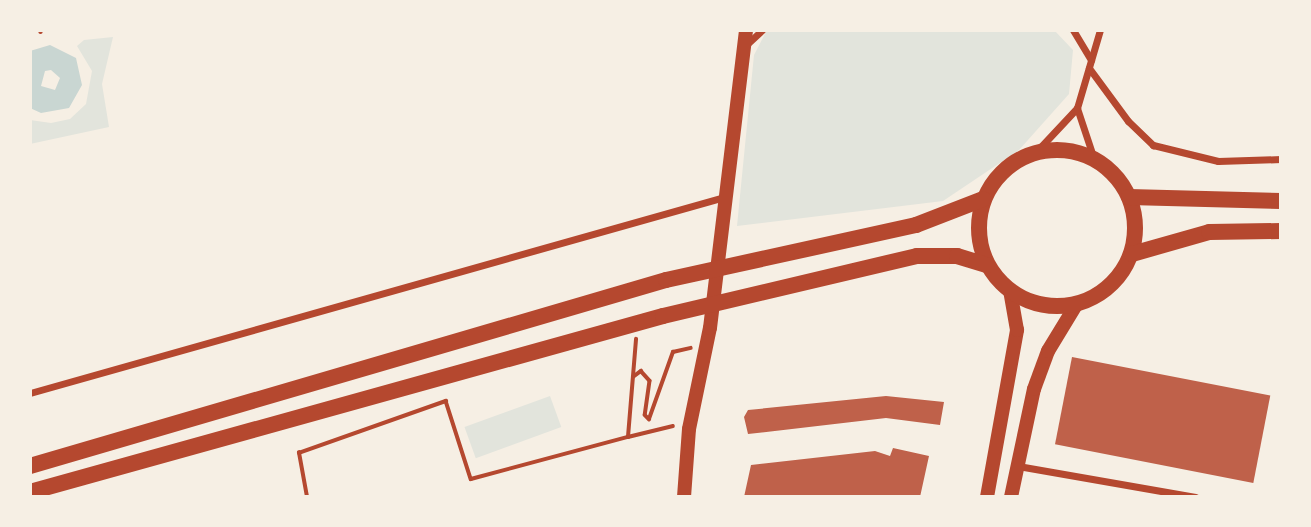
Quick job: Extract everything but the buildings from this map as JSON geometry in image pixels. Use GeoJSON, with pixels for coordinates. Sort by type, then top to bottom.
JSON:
{"type":"FeatureCollection","features":[{"type":"Feature","properties":{"kind":"main road"},"geometry":{"type":"LineString","coordinates":[[684,497],[690,422],[710,328],[746,30]]}},
{"type":"Feature","properties":{"kind":"main road"},"geometry":{"type":"LineString","coordinates":[[1069,150],[1094,159],[1115,175],[1129,197],[1135,226],[1132,254],[1119,277],[1100,295],[1076,305],[1030,303],[1010,291],[987,265],[978,222],[983,199],[997,177],[1017,160],[1034,154],[1069,150]]}},
{"type":"Feature","properties":{"kind":"main road"},"geometry":{"type":"LineString","coordinates":[[1129,197],[1281,201]]}},
{"type":"Feature","properties":{"kind":"main road"},"geometry":{"type":"LineString","coordinates":[[30,466],[666,280],[948,216],[983,199]]}},
{"type":"Feature","properties":{"kind":"main road"},"geometry":{"type":"LineString","coordinates":[[1132,254],[1209,232],[1281,231]]}},
{"type":"Feature","properties":{"kind":"main road"},"geometry":{"type":"LineString","coordinates":[[30,492],[663,316],[917,256],[957,256],[987,265]]}},
{"type":"Feature","properties":{"kind":"main road"},"geometry":{"type":"LineString","coordinates":[[987,497],[1017,330],[1010,291]]}},
{"type":"Feature","properties":{"kind":"main road"},"geometry":{"type":"LineString","coordinates":[[1011,497],[1034,389],[1048,351],[1076,305]]}},
{"type":"Feature","properties":{"kind":"street"},"geometry":{"type":"LineString","coordinates":[[743,48],[762,30]]}},
{"type":"Feature","properties":{"kind":"street"},"geometry":{"type":"LineString","coordinates":[[1073,30],[1090,64],[1128,121],[1153,145],[1218,161],[1281,159]]}},
{"type":"Feature","properties":{"kind":"street"},"geometry":{"type":"LineString","coordinates":[[1034,154],[1077,108],[1100,30]]}},
{"type":"Feature","properties":{"kind":"street"},"geometry":{"type":"LineString","coordinates":[[1077,108],[1094,159]]}},
{"type":"Feature","properties":{"kind":"street"},"geometry":{"type":"LineString","coordinates":[[30,393],[724,197]]}},
{"type":"Feature","properties":{"kind":"street"},"geometry":{"type":"LineString","coordinates":[[1017,466],[1195,497]]}},
{"type":"Feature","properties":{"kind":"path"},"geometry":{"type":"LineString","coordinates":[[628,437],[638,323]]}},
{"type":"Feature","properties":{"kind":"path"},"geometry":{"type":"LineString","coordinates":[[633,377],[641,371],[650,381],[645,415],[649,419],[673,352],[707,344]]}},
{"type":"Feature","properties":{"kind":"path"},"geometry":{"type":"LineString","coordinates":[[307,497],[299,453],[446,401],[471,479],[690,422]]}},
{"type":"Feature","properties":{"kind":"shaded area"},"geometry":{"type":"Polygon","coordinates":[[[767,30],[1054,30],[1073,50],[1069,94],[1019,150],[943,201],[737,226],[754,55],[767,30]]]}},
{"type":"Feature","properties":{"kind":"shaded area"},"geometry":{"type":"Polygon","coordinates":[[[113,37],[102,84],[109,127],[30,144],[30,120],[51,123],[70,119],[86,104],[92,71],[77,46],[84,40],[113,37]]]}},
{"type":"Feature","properties":{"kind":"shaded area"},"geometry":{"type":"Polygon","coordinates":[[[50,45],[76,58],[82,85],[69,108],[41,113],[30,108],[30,51],[50,45]],[[51,70],[45,71],[41,86],[55,90],[60,78],[51,70]]]}},
{"type":"Feature","properties":{"kind":"shaded area"},"geometry":{"type":"Polygon","coordinates":[[[550,396],[561,427],[476,458],[464,427],[550,396]]]}}]}
